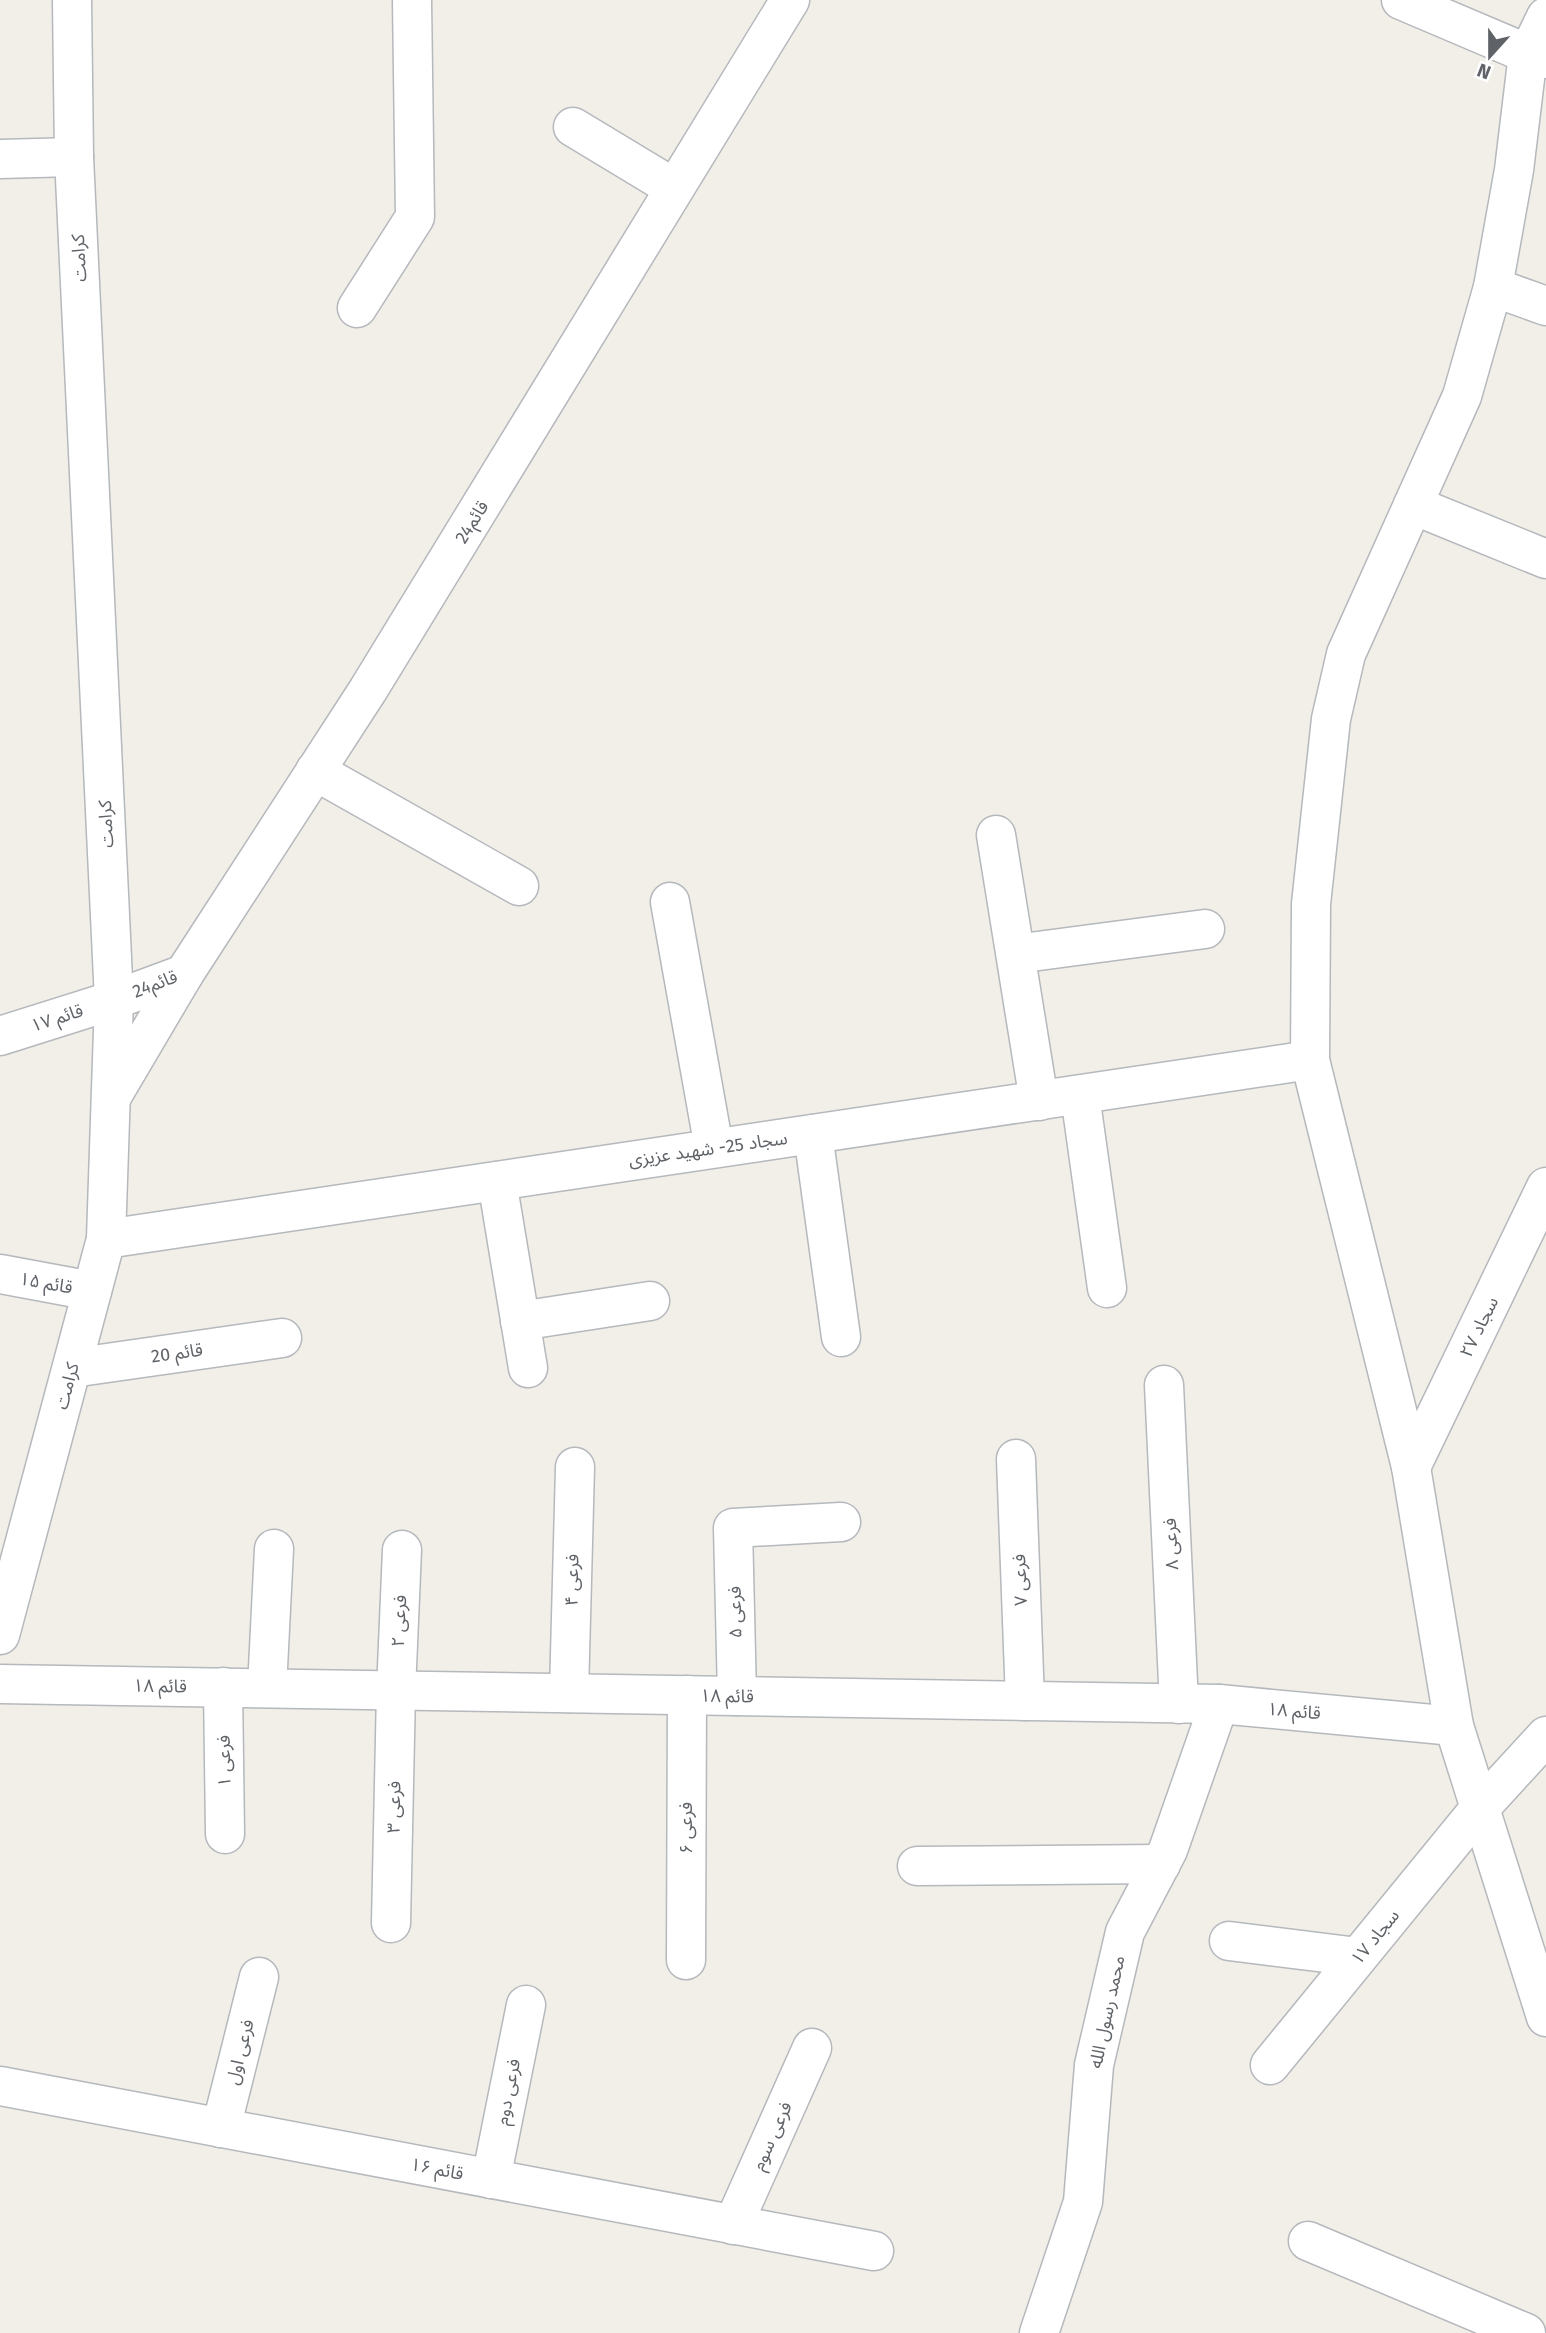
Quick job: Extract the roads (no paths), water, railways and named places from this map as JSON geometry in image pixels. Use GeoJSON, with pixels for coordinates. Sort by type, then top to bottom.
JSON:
{"type":"FeatureCollection","features":[{"type":"Feature","properties":{"kind":"street","name":"کرامت"},"geometry":{"type":"LineString","coordinates":[[0,1635],[106,1239],[114,1000],[74,157],[72,0]]}},
{"type":"Feature","properties":{"kind":"street"},"geometry":{"type":"LineString","coordinates":[[357,309],[415,217],[412,0]]}},
{"type":"Feature","properties":{"kind":"street"},"geometry":{"type":"LineString","coordinates":[[1401,0],[1537,57]]}},
{"type":"Feature","properties":{"kind":"street","name":"قائم24"},"geometry":{"type":"LineString","coordinates":[[114,1000],[184,974],[368,690],[506,467],[786,1]]}},
{"type":"Feature","properties":{"kind":"street"},"geometry":{"type":"LineString","coordinates":[[1546,17],[1493,287],[1462,396],[1346,654],[1331,719],[1311,904],[1310,1060],[1411,1467],[1454,1726],[1546,2017]]}},
{"type":"Feature","properties":{"kind":"street"},"geometry":{"type":"LineString","coordinates":[[573,127],[674,188]]}},
{"type":"Feature","properties":{"kind":"street"},"geometry":{"type":"LineString","coordinates":[[0,159],[74,157]]}},
{"type":"Feature","properties":{"kind":"street"},"geometry":{"type":"LineString","coordinates":[[1493,287],[1546,306]]}},
{"type":"Feature","properties":{"kind":"street"},"geometry":{"type":"LineString","coordinates":[[1413,505],[1546,559]]}},
{"type":"Feature","properties":{"kind":"street"},"geometry":{"type":"LineString","coordinates":[[315,771],[519,886]]}},
{"type":"Feature","properties":{"kind":"street"},"geometry":{"type":"LineString","coordinates":[[996,835],[1039,1101]]}},
{"type":"Feature","properties":{"kind":"street"},"geometry":{"type":"LineString","coordinates":[[670,902],[714,1148]]}},
{"type":"Feature","properties":{"kind":"street"},"geometry":{"type":"LineString","coordinates":[[1016,954],[1205,929]]}},
{"type":"Feature","properties":{"kind":"street"},"geometry":{"type":"LineString","coordinates":[[111,1099],[184,974]]}},
{"type":"Feature","properties":{"kind":"street","name":"قائم ۱۷"},"geometry":{"type":"LineString","coordinates":[[0,1036],[114,1000]]}},
{"type":"Feature","properties":{"kind":"street","name":"سجاد 25- شهید عزیزی"},"geometry":{"type":"LineString","coordinates":[[106,1239],[1310,1060]]}},
{"type":"Feature","properties":{"kind":"street"},"geometry":{"type":"LineString","coordinates":[[1080,1095],[1107,1288]]}},
{"type":"Feature","properties":{"kind":"street"},"geometry":{"type":"LineString","coordinates":[[813,1134],[841,1337]]}},
{"type":"Feature","properties":{"kind":"street"},"geometry":{"type":"LineString","coordinates":[[497,1181],[528,1368]]}},
{"type":"Feature","properties":{"kind":"street","name":"سجاد ۲۷"},"geometry":{"type":"LineString","coordinates":[[1411,1467],[1532,1256],[1546,1187]]}},
{"type":"Feature","properties":{"kind":"street","name":"قائم ۱۵"},"geometry":{"type":"LineString","coordinates":[[0,1274],[92,1291]]}},
{"type":"Feature","properties":{"kind":"street"},"geometry":{"type":"LineString","coordinates":[[520,1321],[650,1301]]}},
{"type":"Feature","properties":{"kind":"street","name":"قائم 20"},"geometry":{"type":"LineString","coordinates":[[72,1368],[282,1338]]}},
{"type":"Feature","properties":{"kind":"street","name":"فرعی ۸"},"geometry":{"type":"LineString","coordinates":[[1164,1385],[1179,1704]]}},
{"type":"Feature","properties":{"kind":"street","name":"فرعی ۷"},"geometry":{"type":"LineString","coordinates":[[1016,1459],[1025,1701]]}},
{"type":"Feature","properties":{"kind":"street","name":"فرعی ۴"},"geometry":{"type":"LineString","coordinates":[[569,1693],[575,1467]]}},
{"type":"Feature","properties":{"kind":"street","name":"فرعی ۵"},"geometry":{"type":"LineString","coordinates":[[737,1696],[733,1528],[841,1522]]}},
{"type":"Feature","properties":{"kind":"street"},"geometry":{"type":"LineString","coordinates":[[267,1688],[274,1549]]}},
{"type":"Feature","properties":{"kind":"street","name":"فرعی ۲"},"geometry":{"type":"LineString","coordinates":[[396,1691],[402,1550]]}},
{"type":"Feature","properties":{"kind":"street","name":"قائم ۱۸"},"geometry":{"type":"LineString","coordinates":[[0,1684],[1219,1704],[1454,1726]]}},
{"type":"Feature","properties":{"kind":"street","name":"فرعی ۱"},"geometry":{"type":"LineString","coordinates":[[223,1688],[225,1835]]}},
{"type":"Feature","properties":{"kind":"street","name":"فرعی ۳"},"geometry":{"type":"LineString","coordinates":[[391,1923],[396,1691]]}},
{"type":"Feature","properties":{"kind":"street","name":"فرعی ۶"},"geometry":{"type":"LineString","coordinates":[[686,1960],[687,1695]]}},
{"type":"Feature","properties":{"kind":"street","name":"محمد رسول الله"},"geometry":{"type":"LineString","coordinates":[[1039,2333],[1083,2202],[1094,2065],[1125,1933],[1168,1850],[1219,1704]]}},
{"type":"Feature","properties":{"kind":"street","name":"سجاد ۱۷"},"geometry":{"type":"LineString","coordinates":[[1270,2065],[1480,1808],[1546,1736]]}},
{"type":"Feature","properties":{"kind":"street"},"geometry":{"type":"LineString","coordinates":[[917,1866],[1161,1864]]}},
{"type":"Feature","properties":{"kind":"street"},"geometry":{"type":"LineString","coordinates":[[1228,1941],[1358,1958]]}},
{"type":"Feature","properties":{"kind":"street","name":"فرعی اول"},"geometry":{"type":"LineString","coordinates":[[220,2128],[259,1977]]}},
{"type":"Feature","properties":{"kind":"street","name":"فرعی دوم"},"geometry":{"type":"LineString","coordinates":[[491,2179],[526,2006]]}},
{"type":"Feature","properties":{"kind":"street","name":"فرعی سوم"},"geometry":{"type":"LineString","coordinates":[[733,2225],[812,2048]]}},
{"type":"Feature","properties":{"kind":"street","name":"قائم ۱۶"},"geometry":{"type":"LineString","coordinates":[[0,2086],[874,2251]]}},
{"type":"Feature","properties":{"kind":"street"},"geometry":{"type":"LineString","coordinates":[[1308,2241],[1526,2333]]}}]}
